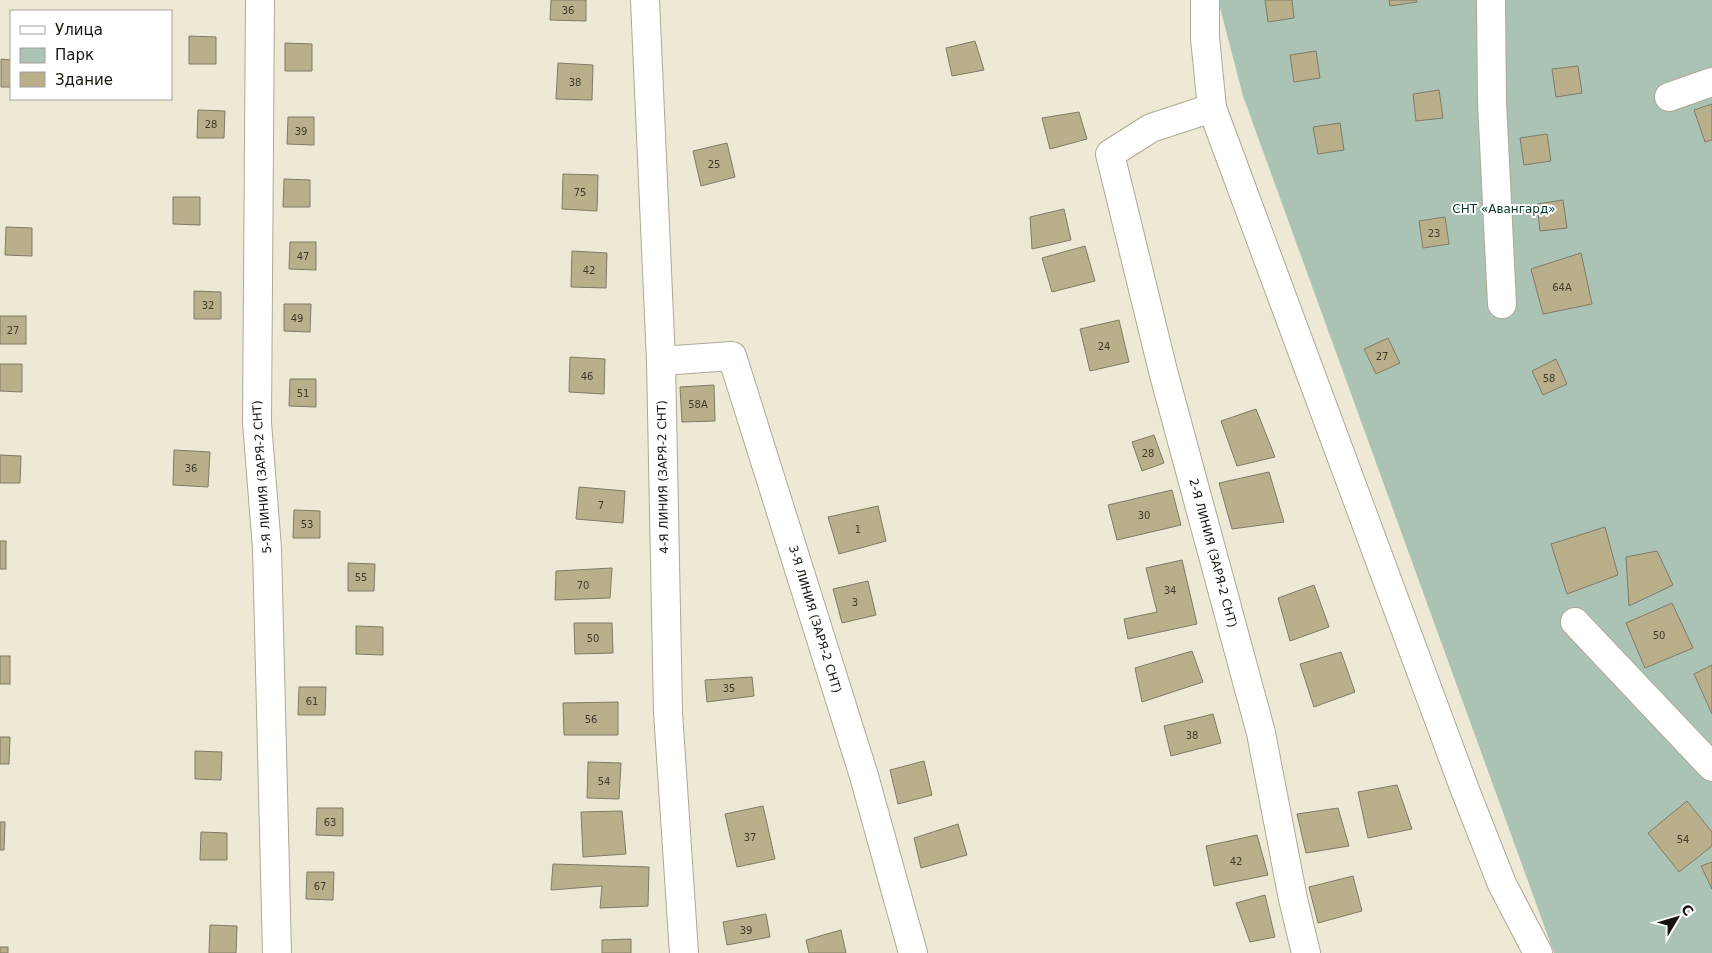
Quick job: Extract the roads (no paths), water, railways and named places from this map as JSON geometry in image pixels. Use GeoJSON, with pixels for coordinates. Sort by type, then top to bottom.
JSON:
{"type":"FeatureCollection","features":[{"type":"Feature","properties":{"kind":"street","name":"5-Я ЛИНИЯ (ЗАРЯ-2 СНТ)"},"geometry":{"type":"LineString","coordinates":[[260,0],[257,423],[267,548],[278,953]]}},
{"type":"Feature","properties":{"kind":"street","name":"4-Я ЛИНИЯ (ЗАРЯ-2 СНТ)"},"geometry":{"type":"LineString","coordinates":[[645,0],[661,361],[668,712],[684,953]]}},
{"type":"Feature","properties":{"kind":"street"},"geometry":{"type":"LineString","coordinates":[[1205,0],[1205,38],[1212,108],[1465,790],[1502,884],[1538,953]]}},
{"type":"Feature","properties":{"kind":"street"},"geometry":{"type":"LineString","coordinates":[[1491,0],[1492,102],[1502,304]]}},
{"type":"Feature","properties":{"kind":"street"},"geometry":{"type":"LineString","coordinates":[[1669,97],[1712,82]]}},
{"type":"Feature","properties":{"kind":"street","name":"2-Я ЛИНИЯ (ЗАРЯ-2 СНТ)"},"geometry":{"type":"LineString","coordinates":[[1212,108],[1151,128],[1110,154],[1163,371],[1261,733],[1293,899],[1306,953]]}},
{"type":"Feature","properties":{"kind":"street","name":"3-Я ЛИНИЯ (ЗАРЯ-2 СНТ)"},"geometry":{"type":"LineString","coordinates":[[661,361],[732,356],[864,776],[913,953]]}},
{"type":"Feature","properties":{"kind":"street"},"geometry":{"type":"LineString","coordinates":[[1575,622],[1712,767]]}},
{"type":"Feature","properties":{"kind":"park label","name":"СНТ «Авангард»"},"geometry":{"type":"Point","coordinates":[1504,209]}}]}
